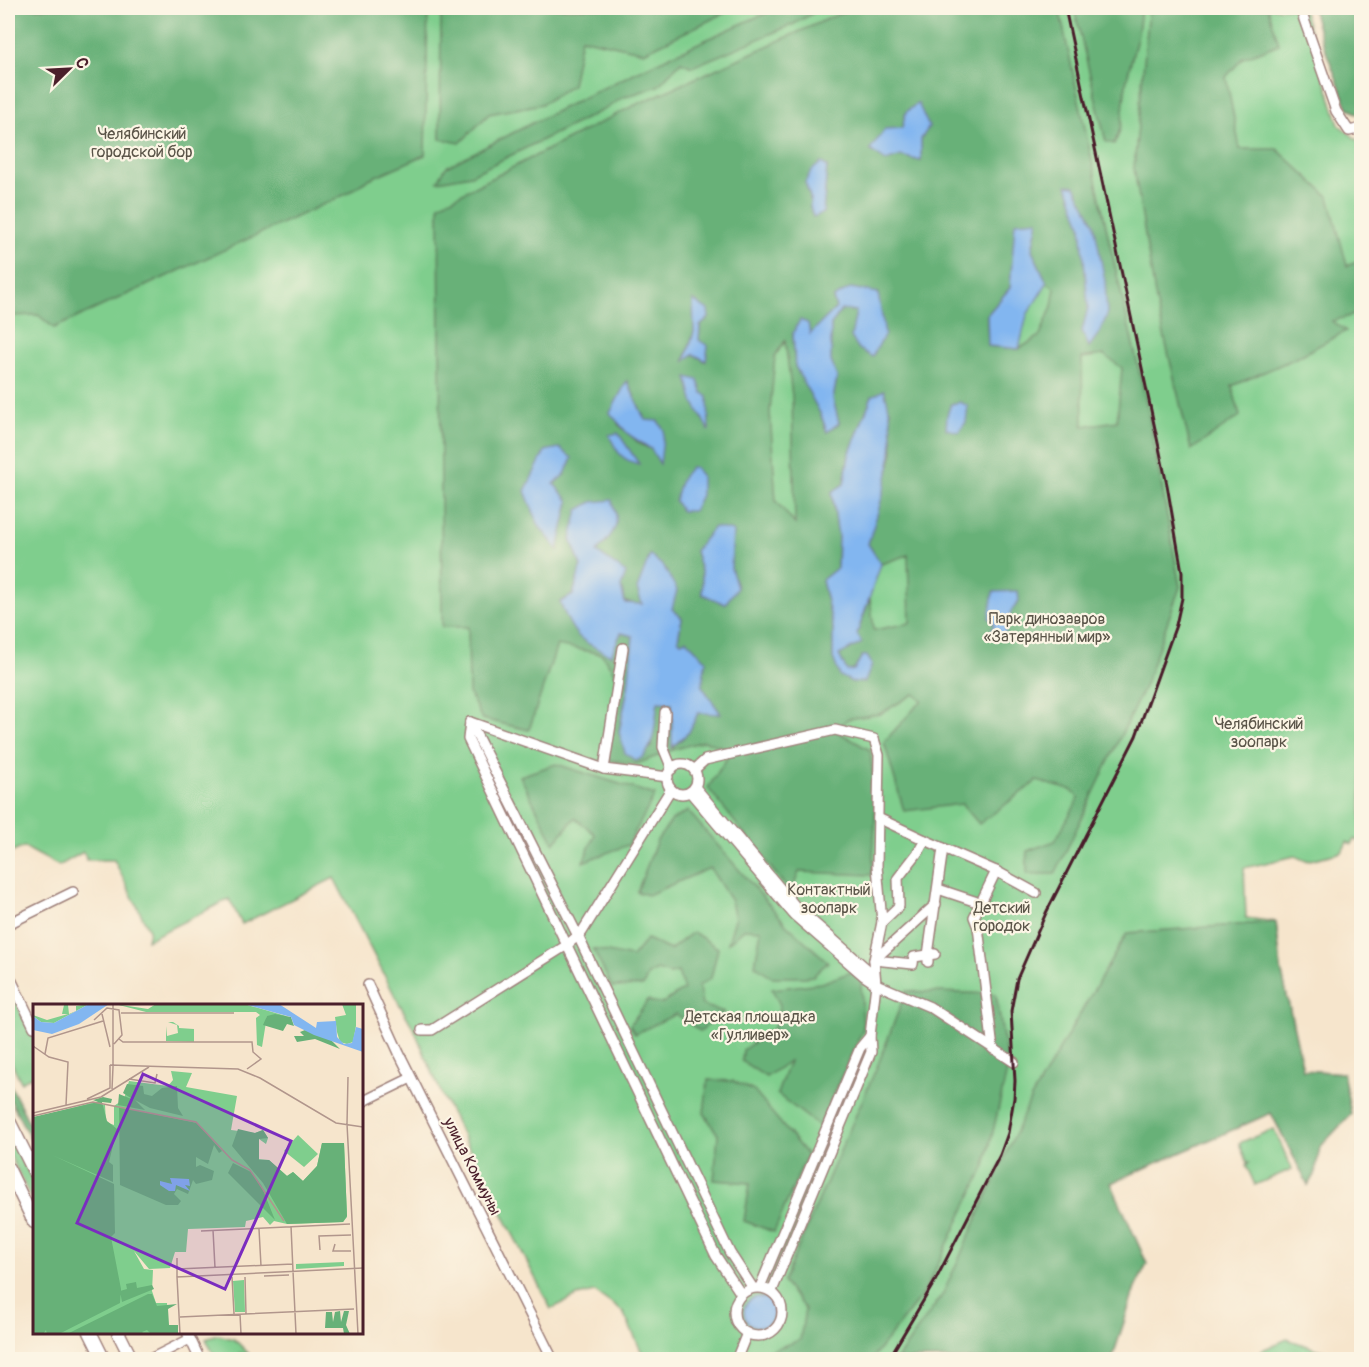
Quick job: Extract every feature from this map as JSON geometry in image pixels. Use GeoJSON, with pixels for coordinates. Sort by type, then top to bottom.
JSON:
{"type":"FeatureCollection","features":[{"type":"Feature","properties":{"kind":"main road"},"geometry":{"type":"LineString","coordinates":[[8,1119],[33,1169]]}},
{"type":"Feature","properties":{"kind":"main road"},"geometry":{"type":"LineString","coordinates":[[8,1168],[33,1220]]}},
{"type":"Feature","properties":{"kind":"main road"},"geometry":{"type":"LineString","coordinates":[[91,1334],[104,1359]]}},
{"type":"Feature","properties":{"kind":"main road"},"geometry":{"type":"LineString","coordinates":[[119,1334],[132,1359]]}},
{"type":"Feature","properties":{"kind":"street"},"geometry":{"type":"LineString","coordinates":[[1300,8],[1336,111],[1349,131],[1362,128]]}},
{"type":"Feature","properties":{"kind":"street"},"geometry":{"type":"LineString","coordinates":[[604,769],[623,648]]}},
{"type":"Feature","properties":{"kind":"street"},"geometry":{"type":"LineString","coordinates":[[422,1030],[432,1030],[567,945],[582,932],[671,789],[670,773],[663,747],[665,712]]}},
{"type":"Feature","properties":{"kind":"street"},"geometry":{"type":"LineString","coordinates":[[470,722],[604,769],[670,773],[680,765],[685,765],[694,770],[697,778],[693,789]]}},
{"type":"Feature","properties":{"kind":"street"},"geometry":{"type":"LineString","coordinates":[[470,722],[578,936],[730,1253],[756,1287],[772,1292],[782,1305],[781,1321],[770,1333],[763,1336],[747,1334],[736,1323],[734,1315],[736,1300],[741,1294],[756,1287],[860,1048],[870,1036]]}},
{"type":"Feature","properties":{"kind":"street"},"geometry":{"type":"LineString","coordinates":[[470,722],[468,739],[716,1256],[741,1294]]}},
{"type":"Feature","properties":{"kind":"street"},"geometry":{"type":"LineString","coordinates":[[694,770],[705,760],[835,730],[874,739],[879,755],[877,866],[882,922],[874,960],[876,984],[870,1036],[871,1052],[772,1292]]}},
{"type":"Feature","properties":{"kind":"street"},"geometry":{"type":"LineString","coordinates":[[671,789],[678,793],[693,789]]}},
{"type":"Feature","properties":{"kind":"street"},"geometry":{"type":"LineString","coordinates":[[693,789],[794,915],[864,976],[876,984],[930,1007],[1014,1062]]}},
{"type":"Feature","properties":{"kind":"street"},"geometry":{"type":"LineString","coordinates":[[878,818],[996,871],[1036,893]]}},
{"type":"Feature","properties":{"kind":"street"},"geometry":{"type":"LineString","coordinates":[[882,922],[898,906],[898,878],[919,852],[925,840]]}},
{"type":"Feature","properties":{"kind":"street"},"geometry":{"type":"LineString","coordinates":[[874,960],[913,964],[914,957],[931,957],[943,848]]}},
{"type":"Feature","properties":{"kind":"street"},"geometry":{"type":"LineString","coordinates":[[993,1049],[978,927],[974,917],[996,871]]}},
{"type":"Feature","properties":{"kind":"street"},"geometry":{"type":"LineString","coordinates":[[938,889],[980,903]]}},
{"type":"Feature","properties":{"kind":"street"},"geometry":{"type":"LineString","coordinates":[[8,924],[73,892]]}},
{"type":"Feature","properties":{"kind":"street"},"geometry":{"type":"LineString","coordinates":[[874,960],[936,904]]}},
{"type":"Feature","properties":{"kind":"street"},"geometry":{"type":"LineString","coordinates":[[8,973],[33,1025]]}},
{"type":"Feature","properties":{"kind":"street","name":"улица Коммуны"},"geometry":{"type":"LineString","coordinates":[[368,986],[411,1078],[553,1359]]}},
{"type":"Feature","properties":{"kind":"street"},"geometry":{"type":"LineString","coordinates":[[363,1102],[411,1078]]}},
{"type":"Feature","properties":{"kind":"street"},"geometry":{"type":"LineString","coordinates":[[736,1359],[747,1334]]}},
{"type":"Feature","properties":{"kind":"street"},"geometry":{"type":"LineString","coordinates":[[148,1359],[188,1336],[200,1359]]}},
{"type":"Feature","properties":{"kind":"green space"},"geometry":{"type":"Polygon","coordinates":[[[8,8],[1303,8],[1339,125],[1361,143],[1361,838],[1360,842],[1355,839],[1352,844],[1347,842],[1342,852],[1306,861],[1295,856],[1244,868],[1246,918],[1276,922],[1281,969],[1303,1070],[1343,1073],[1351,1114],[1320,1147],[1315,1173],[1308,1185],[1271,1113],[1111,1183],[1147,1264],[1135,1288],[1112,1359],[645,1359],[623,1312],[595,1292],[577,1296],[551,1309],[442,1095],[414,1029],[334,878],[242,924],[229,899],[147,940],[149,930],[114,860],[87,860],[83,852],[59,866],[24,847],[8,854],[8,8]]]}},
{"type":"Feature","properties":{"kind":"green space","name":"Челябинский городской бор"},"geometry":{"type":"Polygon","coordinates":[[[8,8],[428,8],[425,155],[369,179],[346,194],[54,328],[38,315],[8,316],[8,8]]]}},
{"type":"Feature","properties":{"kind":"green space"},"geometry":{"type":"Polygon","coordinates":[[[441,8],[735,8],[644,52],[581,38],[572,85],[542,104],[489,114],[460,143],[440,139],[441,8]]]}},
{"type":"Feature","properties":{"kind":"green space"},"geometry":{"type":"Polygon","coordinates":[[[778,8],[822,8],[794,24],[692,67],[681,62],[658,86],[622,98],[607,108],[471,175],[438,181],[446,167],[487,146],[652,65],[778,8]]]}},
{"type":"Feature","properties":{"kind":"green space","name":"Парк динозавров «Затерянный мир»"},"geometry":{"type":"Polygon","coordinates":[[[852,8],[1059,8],[1147,405],[1180,587],[1145,685],[1055,874],[1027,874],[1027,851],[1055,841],[1079,798],[1071,790],[1037,781],[979,824],[962,804],[904,811],[884,742],[922,700],[914,694],[880,714],[847,719],[838,732],[870,750],[876,805],[872,875],[799,872],[791,893],[708,788],[732,750],[704,741],[675,749],[637,764],[602,759],[618,679],[602,654],[557,645],[529,730],[482,719],[469,693],[468,627],[442,627],[439,205],[631,107],[852,8]],[[906,112],[902,128],[901,156],[921,161],[921,139],[906,112]],[[827,167],[808,191],[810,207],[823,212],[827,167]],[[1038,220],[1010,288],[987,315],[988,346],[1019,349],[1040,336],[1052,306],[1055,288],[1047,283],[1032,250],[1038,220]],[[878,293],[833,299],[836,308],[810,335],[793,333],[795,366],[820,413],[827,432],[839,423],[833,399],[837,377],[831,361],[831,325],[841,310],[856,311],[878,293]],[[694,301],[694,332],[685,360],[693,354],[705,361],[699,340],[700,326],[709,318],[694,301]],[[785,341],[775,356],[770,412],[776,501],[795,524],[792,396],[785,341]],[[1104,355],[1082,358],[1083,426],[1117,421],[1122,368],[1104,355]],[[628,382],[618,424],[640,444],[651,449],[660,463],[645,420],[628,382]],[[872,396],[849,455],[844,484],[832,492],[838,537],[837,568],[822,580],[833,627],[833,658],[852,682],[862,656],[854,670],[847,671],[839,655],[857,634],[870,598],[874,630],[910,623],[908,555],[881,564],[868,544],[893,453],[890,409],[872,396]],[[545,451],[557,549],[569,502],[553,484],[565,474],[545,451]],[[733,531],[695,551],[702,574],[702,594],[737,588],[731,568],[733,531]],[[571,539],[581,566],[573,595],[560,602],[621,633],[633,636],[628,688],[619,731],[626,753],[636,761],[651,747],[657,702],[672,703],[673,747],[689,732],[698,713],[720,713],[702,686],[678,639],[682,618],[672,609],[664,567],[650,555],[642,605],[625,602],[621,587],[571,539]]]}},
{"type":"Feature","properties":{"kind":"green space"},"geometry":{"type":"Polygon","coordinates":[[[1074,8],[1140,8],[1139,27],[1126,85],[1122,123],[1114,144],[1106,142],[1074,8]]]}},
{"type":"Feature","properties":{"kind":"green space"},"geometry":{"type":"Polygon","coordinates":[[[1149,8],[1268,8],[1279,44],[1243,58],[1226,77],[1240,149],[1277,149],[1329,197],[1347,266],[1361,260],[1361,313],[1332,321],[1346,331],[1296,358],[1232,386],[1240,416],[1191,450],[1156,301],[1134,168],[1149,8]]]}},
{"type":"Feature","properties":{"kind":"green space"},"geometry":{"type":"Polygon","coordinates":[[[1312,8],[1361,8],[1361,116],[1348,108],[1320,36],[1312,8]]]}},
{"type":"Feature","properties":{"kind":"green space"},"geometry":{"type":"Polygon","coordinates":[[[556,764],[655,795],[628,845],[583,862],[595,834],[575,818],[554,843],[520,776],[556,764]]]}},
{"type":"Feature","properties":{"kind":"green space"},"geometry":{"type":"Polygon","coordinates":[[[688,811],[787,925],[828,962],[813,976],[772,977],[755,965],[761,930],[744,929],[728,943],[735,919],[731,901],[710,868],[648,895],[637,892],[657,840],[672,820],[688,811]]]}},
{"type":"Feature","properties":{"kind":"green space"},"geometry":{"type":"Polygon","coordinates":[[[1276,922],[1281,969],[1303,1070],[1343,1073],[1351,1114],[1320,1147],[1315,1173],[1308,1185],[1271,1113],[1111,1183],[1147,1264],[1135,1288],[1112,1359],[897,1359],[943,1294],[1031,1098],[1127,933],[1276,922]]]}},
{"type":"Feature","properties":{"kind":"green space"},"geometry":{"type":"Polygon","coordinates":[[[693,932],[718,948],[711,978],[699,986],[702,1005],[724,1012],[700,1031],[676,1014],[635,1034],[630,1025],[648,1000],[663,1003],[684,990],[678,972],[670,974],[657,970],[648,975],[643,986],[612,987],[593,949],[632,957],[647,939],[670,950],[693,932]]]}},
{"type":"Feature","properties":{"kind":"green space"},"geometry":{"type":"Polygon","coordinates":[[[851,972],[861,981],[863,1029],[819,1126],[777,1094],[789,1061],[766,1077],[742,1061],[743,1050],[774,1028],[780,1005],[772,989],[821,983],[851,972]]]}},
{"type":"Feature","properties":{"kind":"green space"},"geometry":{"type":"Polygon","coordinates":[[[8,986],[33,1037],[33,1076],[21,1082],[8,1055],[8,986]]]}},
{"type":"Feature","properties":{"kind":"green space"},"geometry":{"type":"Polygon","coordinates":[[[906,991],[996,994],[1008,1067],[985,1166],[924,1293],[872,1359],[758,1360],[760,1354],[800,1340],[805,1309],[783,1282],[879,1062],[906,991]]]}},
{"type":"Feature","properties":{"kind":"green space"},"geometry":{"type":"Polygon","coordinates":[[[8,1080],[33,1131],[33,1145],[8,1095],[8,1080]]]}},
{"type":"Feature","properties":{"kind":"green space"},"geometry":{"type":"Polygon","coordinates":[[[708,1080],[733,1081],[754,1091],[807,1155],[774,1232],[744,1221],[750,1183],[714,1180],[718,1135],[704,1113],[708,1080]]]}},
{"type":"Feature","properties":{"kind":"green space"},"geometry":{"type":"Polygon","coordinates":[[[1274,1129],[1292,1169],[1255,1185],[1246,1165],[1249,1163],[1239,1143],[1274,1129]]]}},
{"type":"Feature","properties":{"kind":"green space"},"geometry":{"type":"Polygon","coordinates":[[[8,1130],[33,1182],[33,1203],[8,1151],[8,1130]]]}},
{"type":"Feature","properties":{"kind":"green space"},"geometry":{"type":"Polygon","coordinates":[[[218,1335],[234,1339],[249,1354],[240,1353],[236,1359],[216,1359],[206,1339],[218,1335]]]}},
{"type":"Feature","properties":{"kind":"green space"},"geometry":{"type":"Polygon","coordinates":[[[1287,1339],[1346,1359],[1259,1359],[1262,1350],[1287,1339]]]}},
{"type":"Feature","properties":{"kind":"water"},"geometry":{"type":"Polygon","coordinates":[[[918,103],[929,127],[921,139],[921,161],[901,156],[886,161],[870,150],[885,129],[902,128],[906,112],[918,103]]]}},
{"type":"Feature","properties":{"kind":"water"},"geometry":{"type":"Polygon","coordinates":[[[821,163],[827,166],[823,213],[813,217],[805,182],[812,170],[821,163]]]}},
{"type":"Feature","properties":{"kind":"water"},"geometry":{"type":"Polygon","coordinates":[[[1067,185],[1075,186],[1094,223],[1105,281],[1107,315],[1100,332],[1089,347],[1082,331],[1088,307],[1081,225],[1067,185]]]}},
{"type":"Feature","properties":{"kind":"water"},"geometry":{"type":"Polygon","coordinates":[[[1038,220],[1032,250],[1047,283],[1027,315],[1019,349],[988,346],[987,315],[1010,288],[1015,222],[1038,220]]]}},
{"type":"Feature","properties":{"kind":"water"},"geometry":{"type":"Polygon","coordinates":[[[851,288],[878,293],[885,334],[872,357],[859,349],[851,337],[856,311],[841,310],[831,325],[831,361],[837,377],[833,399],[839,423],[827,432],[821,415],[795,366],[793,333],[800,320],[808,323],[810,334],[836,308],[833,298],[851,288]]]}},
{"type":"Feature","properties":{"kind":"water"},"geometry":{"type":"Polygon","coordinates":[[[693,300],[708,310],[709,318],[700,326],[699,340],[708,346],[706,361],[693,354],[685,361],[694,332],[693,300]]]}},
{"type":"Feature","properties":{"kind":"water"},"geometry":{"type":"Polygon","coordinates":[[[687,377],[698,380],[702,392],[708,397],[709,431],[693,401],[687,377]]]}},
{"type":"Feature","properties":{"kind":"water"},"geometry":{"type":"Polygon","coordinates":[[[627,381],[645,420],[658,421],[664,430],[660,464],[651,449],[628,434],[610,413],[627,381]]]}},
{"type":"Feature","properties":{"kind":"water"},"geometry":{"type":"Polygon","coordinates":[[[884,390],[892,430],[892,449],[885,487],[868,544],[881,564],[857,634],[862,643],[839,655],[847,671],[854,670],[862,656],[867,656],[872,664],[865,682],[852,682],[840,676],[833,658],[833,627],[822,580],[837,568],[838,537],[832,492],[844,484],[849,455],[872,396],[884,390]]]}},
{"type":"Feature","properties":{"kind":"water"},"geometry":{"type":"Polygon","coordinates":[[[960,402],[968,406],[966,422],[959,432],[946,429],[951,404],[960,402]]]}},
{"type":"Feature","properties":{"kind":"water"},"geometry":{"type":"Polygon","coordinates":[[[618,433],[639,464],[627,460],[617,450],[609,435],[618,433]]]}},
{"type":"Feature","properties":{"kind":"water"},"geometry":{"type":"Polygon","coordinates":[[[559,448],[572,458],[565,474],[554,484],[569,501],[558,550],[539,526],[525,491],[545,451],[559,448]]]}},
{"type":"Feature","properties":{"kind":"water"},"geometry":{"type":"Polygon","coordinates":[[[691,467],[701,475],[701,495],[693,511],[681,511],[675,501],[678,487],[691,467]]]}},
{"type":"Feature","properties":{"kind":"water"},"geometry":{"type":"Polygon","coordinates":[[[612,500],[616,517],[615,529],[597,552],[626,573],[621,587],[625,603],[642,604],[637,589],[650,555],[664,567],[677,590],[672,609],[682,618],[678,639],[681,642],[686,640],[706,660],[702,686],[721,714],[698,713],[689,732],[672,747],[672,703],[658,702],[651,743],[643,757],[636,761],[625,753],[619,732],[628,688],[633,636],[621,633],[611,655],[600,650],[584,641],[573,630],[560,602],[573,595],[581,566],[571,539],[578,510],[592,502],[612,500]]]}},
{"type":"Feature","properties":{"kind":"water"},"geometry":{"type":"Polygon","coordinates":[[[714,527],[733,531],[731,568],[737,588],[725,604],[702,594],[702,574],[695,551],[714,527]]]}},
{"type":"Feature","properties":{"kind":"water"},"geometry":{"type":"Polygon","coordinates":[[[1018,591],[1019,602],[1011,611],[1004,636],[989,637],[994,624],[989,618],[993,592],[1018,591]]]}},
{"type":"Feature","properties":{"kind":"water"},"geometry":{"type":"Polygon","coordinates":[[[759,1297],[770,1301],[774,1312],[770,1323],[759,1327],[748,1323],[744,1312],[748,1301],[759,1297]]]}},
{"type":"Feature","properties":{"kind":"railway"},"geometry":{"type":"LineString","coordinates":[[888,1360],[935,1281],[1000,1155],[1008,1133],[1014,1098],[1011,1011],[1017,979],[1046,913],[1136,736],[1176,625],[1182,598],[1182,572],[1167,485],[1065,8]]}},
{"type":"Feature","properties":{"kind":"park label","name":"Челябинский зоопарк"},"geometry":{"type":"Point","coordinates":[1259,732]}},
{"type":"Feature","properties":{"kind":"park label","name":"Контактный зоопарк"},"geometry":{"type":"Point","coordinates":[829,898]}},
{"type":"Feature","properties":{"kind":"park label","name":"Детский городок"},"geometry":{"type":"Point","coordinates":[1002,916]}},
{"type":"Feature","properties":{"kind":"park label","name":"Детская площадка «Гулливер»"},"geometry":{"type":"Point","coordinates":[750,1025]}}]}
